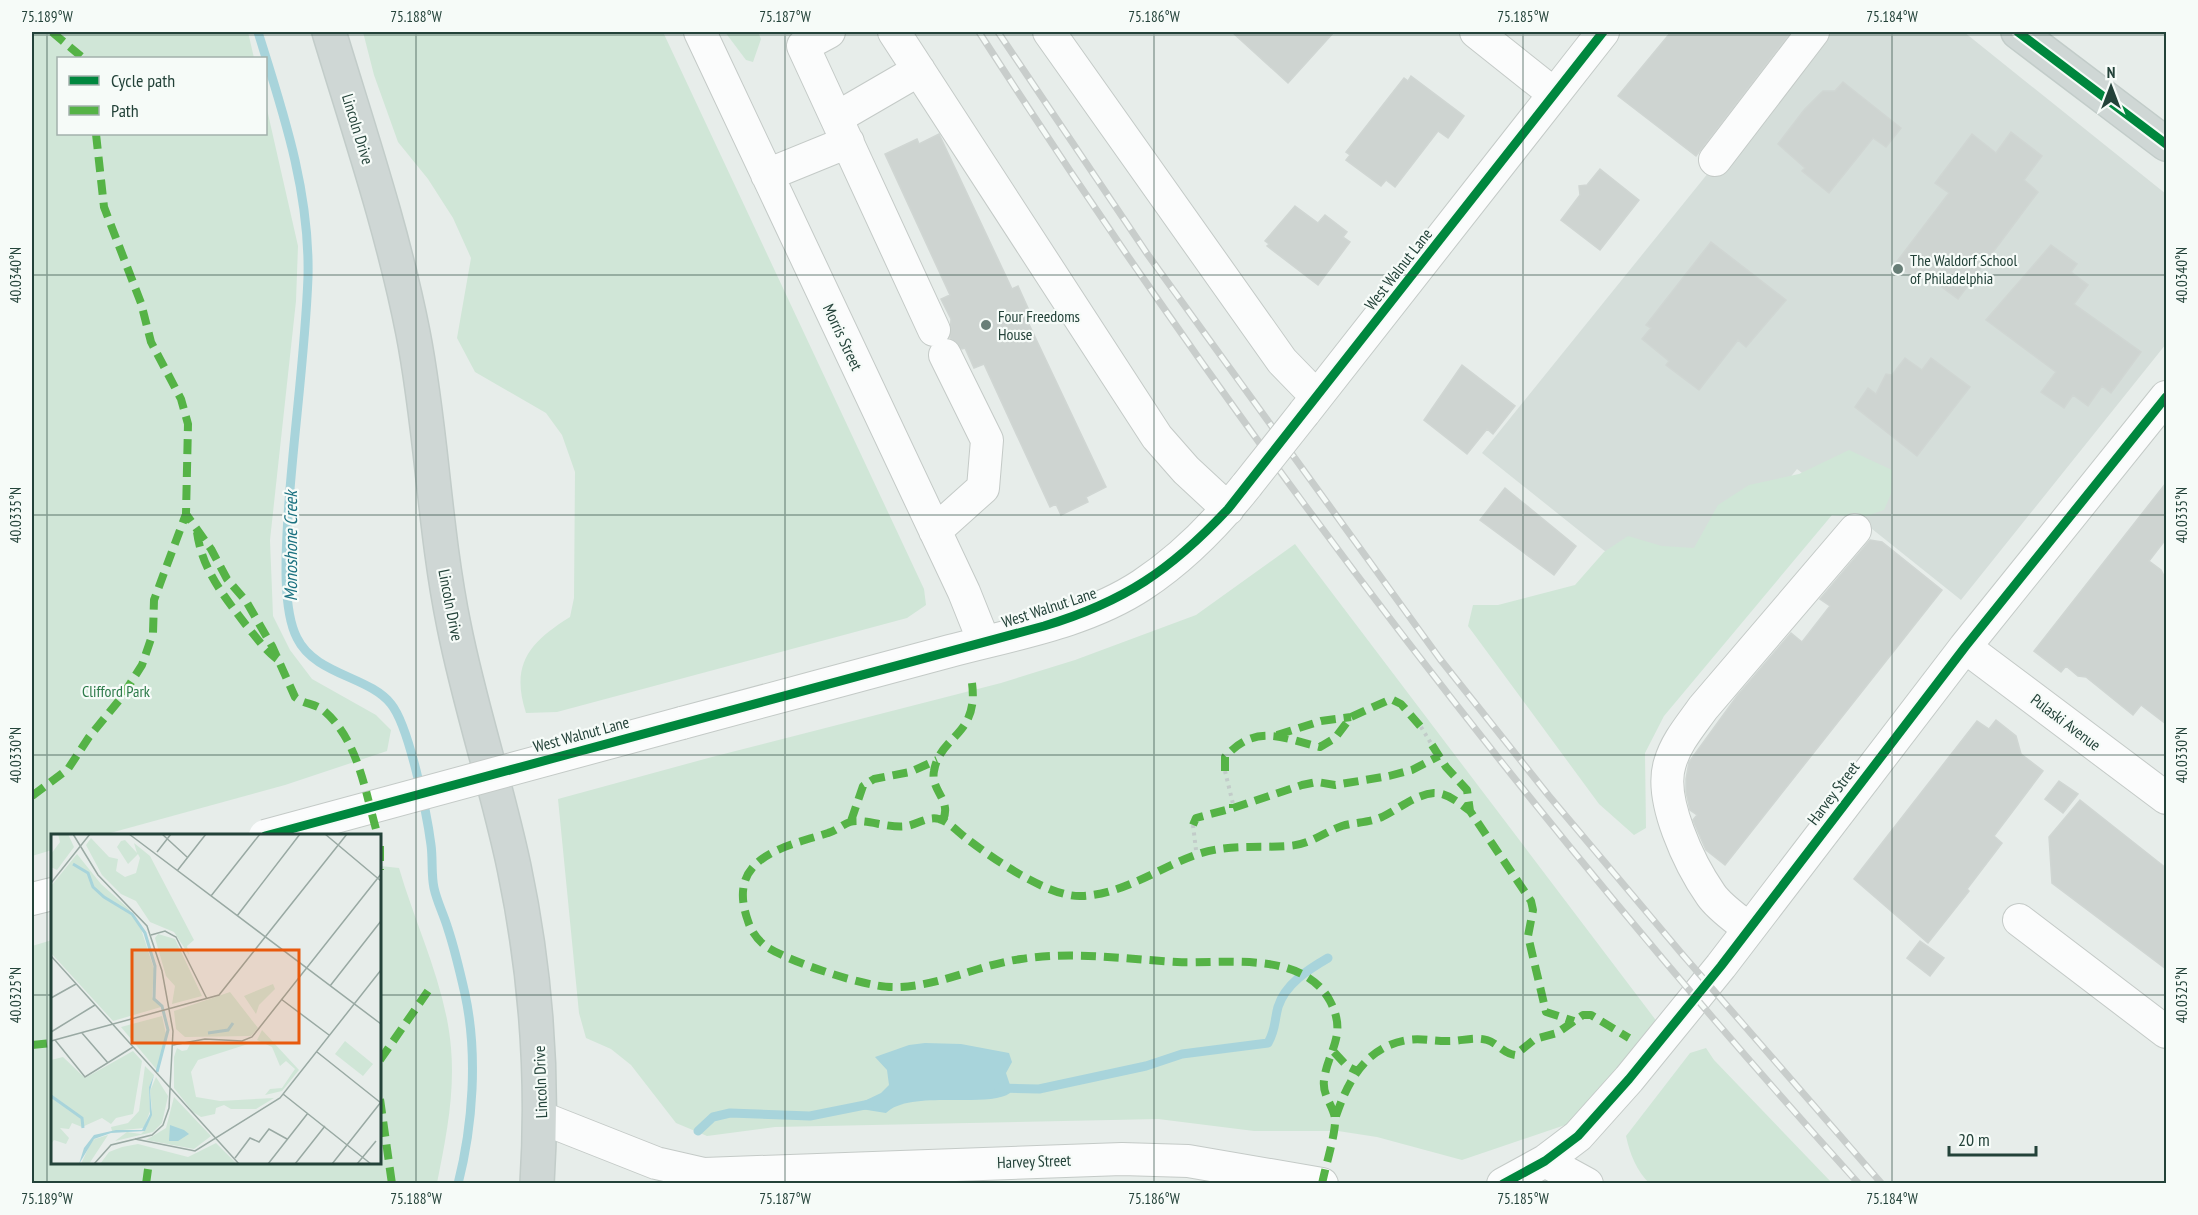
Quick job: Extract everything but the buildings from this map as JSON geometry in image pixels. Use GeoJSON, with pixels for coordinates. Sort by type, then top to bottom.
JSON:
{"type":"FeatureCollection","features":[{"type":"Feature","properties":{"kind":"main road","name":"Lincoln Drive"},"geometry":{"type":"LineString","coordinates":[[329,32],[384,214],[413,333],[423,393],[445,578],[454,629],[513,863],[525,925],[537,1016],[542,1118],[537,1184]]}},
{"type":"Feature","properties":{"kind":"main road"},"geometry":{"type":"LineString","coordinates":[[2018,32],[2166,144]]}},
{"type":"Feature","properties":{"kind":"street","name":"Morris Street"},"geometry":{"type":"LineString","coordinates":[[700,32],[935,531],[984,642]]}},
{"type":"Feature","properties":{"kind":"street"},"geometry":{"type":"LineString","coordinates":[[829,32],[803,46],[939,342],[987,440],[983,488],[935,531]]}},
{"type":"Feature","properties":{"kind":"street"},"geometry":{"type":"LineString","coordinates":[[894,32],[1157,437],[1186,470],[1228,509]]}},
{"type":"Feature","properties":{"kind":"street"},"geometry":{"type":"LineString","coordinates":[[1048,32],[1282,361],[1310,405]]}},
{"type":"Feature","properties":{"kind":"street"},"geometry":{"type":"LineString","coordinates":[[1476,32],[1554,94]]}},
{"type":"Feature","properties":{"kind":"street","name":"West Walnut Lane"},"geometry":{"type":"LineString","coordinates":[[272,834],[984,642],[1080,615],[1110,603],[1171,564],[1202,537],[1228,509],[1603,32]]}},
{"type":"Feature","properties":{"kind":"street"},"geometry":{"type":"LineString","coordinates":[[1715,160],[1813,32]]}},
{"type":"Feature","properties":{"kind":"street"},"geometry":{"type":"LineString","coordinates":[[766,175],[843,129],[919,70]]}},
{"type":"Feature","properties":{"kind":"street","name":"Harvey Street"},"geometry":{"type":"LineString","coordinates":[[1503,1184],[1545,1161],[1578,1137],[1601,1113],[1749,929],[1965,647],[2166,397]]}},
{"type":"Feature","properties":{"kind":"street"},"geometry":{"type":"LineString","coordinates":[[1749,929],[1712,897],[1685,845],[1668,794],[1666,781],[1670,763],[1680,739],[1703,708],[1855,530]]}},
{"type":"Feature","properties":{"kind":"street","name":"Pulaski Avenue"},"geometry":{"type":"LineString","coordinates":[[1965,647],[2166,798]]}},
{"type":"Feature","properties":{"kind":"street"},"geometry":{"type":"LineString","coordinates":[[32,899],[51,894]]}},
{"type":"Feature","properties":{"kind":"street"},"geometry":{"type":"LineString","coordinates":[[2019,920],[2166,1032]]}},
{"type":"Feature","properties":{"kind":"street","name":"Harvey Street"},"geometry":{"type":"LineString","coordinates":[[542,1118],[584,1137],[684,1172],[744,1174],[1122,1159],[1188,1161],[1322,1184]]}},
{"type":"Feature","properties":{"kind":"street"},"geometry":{"type":"LineString","coordinates":[[1545,1161],[1587,1184]]}},
{"type":"Feature","properties":{"kind":"street","name":"Harvey Street"},"geometry":{"type":"LineString","coordinates":[[709,1184],[744,1174]]}},
{"type":"Feature","properties":{"kind":"path"},"geometry":{"type":"LineString","coordinates":[[1421,727],[1432,745]]}},
{"type":"Feature","properties":{"kind":"path"},"geometry":{"type":"LineString","coordinates":[[1225,771],[1233,804]]}},
{"type":"Feature","properties":{"kind":"path"},"geometry":{"type":"LineString","coordinates":[[1193,825],[1196,850]]}},
{"type":"Feature","properties":{"kind":"shaded area","name":"The Waldorf School of Philadelphia"},"geometry":{"type":"Polygon","coordinates":[[[1822,32],[1964,32],[2166,194],[2166,344],[1961,600],[1797,469],[1681,612],[1482,453],[1822,32]]]}},
{"type":"Feature","properties":{"kind":"green space","name":"Clifford Park"},"geometry":{"type":"Polygon","coordinates":[[[32,32],[248,32],[254,57],[57,57],[57,135],[267,135],[267,109],[298,246],[296,301],[270,540],[273,616],[290,650],[312,679],[376,715],[391,730],[387,751],[285,785],[107,834],[51,834],[51,850],[32,856],[32,32]]]}},
{"type":"Feature","properties":{"kind":"green space"},"geometry":{"type":"Polygon","coordinates":[[[363,32],[663,32],[924,589],[926,605],[907,618],[557,712],[526,713],[520,681],[527,656],[534,645],[570,617],[574,598],[575,472],[562,435],[546,413],[475,372],[457,338],[471,258],[453,218],[428,179],[398,142],[374,75],[363,32]]]}},
{"type":"Feature","properties":{"kind":"green space"},"geometry":{"type":"Polygon","coordinates":[[[725,32],[758,32],[761,39],[753,62],[746,60],[725,32]]]}},
{"type":"Feature","properties":{"kind":"green space"},"geometry":{"type":"Polygon","coordinates":[[[1849,450],[1892,470],[1891,494],[1884,510],[1864,517],[1832,515],[1664,716],[1645,753],[1646,828],[1634,835],[1599,804],[1468,626],[1473,605],[1498,605],[1575,585],[1604,552],[1628,536],[1662,546],[1694,548],[1718,505],[1749,485],[1799,474],[1849,450]]]}},
{"type":"Feature","properties":{"kind":"green space"},"geometry":{"type":"Polygon","coordinates":[[[1295,544],[1661,1027],[1568,1124],[1462,1160],[1377,1137],[1338,1131],[1254,1131],[1158,1119],[775,1127],[707,1136],[676,1123],[631,1065],[611,1049],[586,1038],[579,1013],[558,799],[1001,683],[1075,660],[1196,615],[1295,544]]]}},
{"type":"Feature","properties":{"kind":"green space"},"geometry":{"type":"Polygon","coordinates":[[[381,866],[399,868],[437,979],[451,1048],[451,1099],[437,1183],[32,1183],[32,946],[51,940],[51,1164],[381,1164],[381,866]]]}},
{"type":"Feature","properties":{"kind":"green space"},"geometry":{"type":"Polygon","coordinates":[[[1706,1048],[1714,1060],[1832,1183],[1650,1184],[1634,1162],[1626,1136],[1690,1053],[1706,1048]]]}},
{"type":"Feature","properties":{"kind":"water"},"geometry":{"type":"Polygon","coordinates":[[[961,1044],[1009,1053],[1012,1062],[1006,1073],[1011,1088],[1010,1093],[985,1100],[912,1102],[897,1106],[886,1113],[861,1109],[860,1103],[881,1093],[889,1085],[887,1070],[875,1057],[909,1045],[961,1044]]]}},
{"type":"Feature","properties":{"kind":"waterway","name":"Monoshone Creek"},"geometry":{"type":"LineString","coordinates":[[258,32],[266,57]]}},
{"type":"Feature","properties":{"kind":"waterway","name":"Monoshone Creek"},"geometry":{"type":"LineString","coordinates":[[267,60],[300,183],[307,245],[308,277],[302,367],[287,530],[286,578],[289,611],[292,626],[305,650],[329,668],[370,687],[391,704],[398,715],[411,750],[429,831],[434,888],[455,953],[465,994],[472,1041],[470,1114],[458,1184]]}},
{"type":"Feature","properties":{"kind":"waterway"},"geometry":{"type":"LineString","coordinates":[[999,1088],[1039,1089],[1146,1066],[1182,1054],[1268,1043],[1274,1029],[1278,1007],[1286,991],[1306,972],[1328,958]]}},
{"type":"Feature","properties":{"kind":"waterway"},"geometry":{"type":"LineString","coordinates":[[698,1131],[713,1117],[730,1113],[810,1116],[870,1104]]}},
{"type":"Feature","properties":{"kind":"railway"},"geometry":{"type":"LineString","coordinates":[[979,32],[1078,183],[1181,333],[1395,626],[1622,910],[1859,1184]]}},
{"type":"Feature","properties":{"kind":"railway"},"geometry":{"type":"LineString","coordinates":[[998,32],[1148,255],[1440,659],[1549,796],[1682,954],[1882,1184]]}},
{"type":"Feature","properties":{"kind":"marked path"},"geometry":{"type":"LineString","coordinates":[[52,32],[82,57]]}},
{"type":"Feature","properties":{"kind":"marked path"},"geometry":{"type":"LineString","coordinates":[[96,135],[104,207],[141,303],[151,342],[181,399],[188,424],[186,514],[211,549],[227,579],[246,601],[272,646],[295,697],[323,710],[345,736],[359,768],[377,834]]}},
{"type":"Feature","properties":{"kind":"marked path"},"geometry":{"type":"LineString","coordinates":[[32,796],[68,769],[89,737],[121,698],[142,665],[153,633],[154,600],[186,514]]}},
{"type":"Feature","properties":{"kind":"marked path"},"geometry":{"type":"LineString","coordinates":[[197,532],[204,558],[215,582],[246,625],[277,659]]}},
{"type":"Feature","properties":{"kind":"marked path"},"geometry":{"type":"LineString","coordinates":[[943,820],[945,807],[935,784],[934,771],[943,750],[965,725],[970,714],[973,701],[972,683]]}},
{"type":"Feature","properties":{"kind":"marked path"},"geometry":{"type":"LineString","coordinates":[[1225,771],[1225,757],[1236,746],[1248,740],[1259,737],[1281,737],[1320,747],[1335,738],[1351,717],[1391,699],[1401,704],[1421,727]]}},
{"type":"Feature","properties":{"kind":"marked path"},"geometry":{"type":"LineString","coordinates":[[1277,735],[1321,721],[1351,717]]}},
{"type":"Feature","properties":{"kind":"marked path"},"geometry":{"type":"LineString","coordinates":[[1432,745],[1446,767],[1467,790],[1470,811],[1531,901],[1533,910],[1528,936],[1546,1012],[1574,1021]]}},
{"type":"Feature","properties":{"kind":"marked path"},"geometry":{"type":"LineString","coordinates":[[1233,808],[1302,785],[1317,782],[1335,785],[1389,776],[1412,770],[1439,756]]}},
{"type":"Feature","properties":{"kind":"marked path"},"geometry":{"type":"LineString","coordinates":[[851,821],[863,786],[874,779],[910,772],[937,760]]}},
{"type":"Feature","properties":{"kind":"marked path"},"geometry":{"type":"LineString","coordinates":[[1322,1184],[1335,1125],[1324,1080],[1335,1042],[1337,1023],[1330,1001],[1318,985],[1301,974],[1261,963],[1177,962],[1099,956],[1060,956],[1005,962],[925,984],[880,986],[810,966],[764,945],[755,936],[748,921],[743,899],[745,882],[752,869],[763,858],[777,850],[856,821],[900,827],[939,819],[1021,875],[1054,891],[1082,896],[1127,885],[1184,859],[1209,851],[1303,843],[1342,826],[1382,817],[1413,799],[1427,794],[1444,795],[1470,811]]}},
{"type":"Feature","properties":{"kind":"marked path"},"geometry":{"type":"LineString","coordinates":[[1193,825],[1196,818],[1233,808],[1233,804]]}},
{"type":"Feature","properties":{"kind":"marked path"},"geometry":{"type":"LineString","coordinates":[[381,1059],[428,991]]}},
{"type":"Feature","properties":{"kind":"marked path"},"geometry":{"type":"LineString","coordinates":[[1336,1116],[1353,1078],[1370,1057],[1381,1049],[1408,1040],[1482,1039],[1491,1041],[1515,1055],[1535,1039],[1557,1033],[1583,1015],[1591,1015],[1629,1038]]}},
{"type":"Feature","properties":{"kind":"marked path"},"geometry":{"type":"LineString","coordinates":[[32,1045],[51,1043]]}},
{"type":"Feature","properties":{"kind":"marked path"},"geometry":{"type":"LineString","coordinates":[[1334,1052],[1347,1066],[1357,1071]]}},
{"type":"Feature","properties":{"kind":"marked path"},"geometry":{"type":"LineString","coordinates":[[381,1106],[392,1184]]}},
{"type":"Feature","properties":{"kind":"marked path"},"geometry":{"type":"LineString","coordinates":[[146,1184],[149,1164]]}},
{"type":"Feature","properties":{"kind":"cycle path"},"geometry":{"type":"LineString","coordinates":[[272,834],[1044,626],[1073,617],[1122,595],[1186,550],[1228,509],[1603,32]]}},
{"type":"Feature","properties":{"kind":"cycle path"},"geometry":{"type":"LineString","coordinates":[[2018,32],[2166,144]]}},
{"type":"Feature","properties":{"kind":"cycle path"},"geometry":{"type":"LineString","coordinates":[[1503,1184],[1545,1161],[1578,1136],[1629,1079],[1721,966],[1965,647],[2166,397]]}},
{"type":"Feature","properties":{"kind":"place","name":"The Waldorf School of Philadelphia"},"geometry":{"type":"Point","coordinates":[1898,269]}},
{"type":"Feature","properties":{"kind":"place","name":"Four Freedoms House"},"geometry":{"type":"Point","coordinates":[986,325]}}]}
